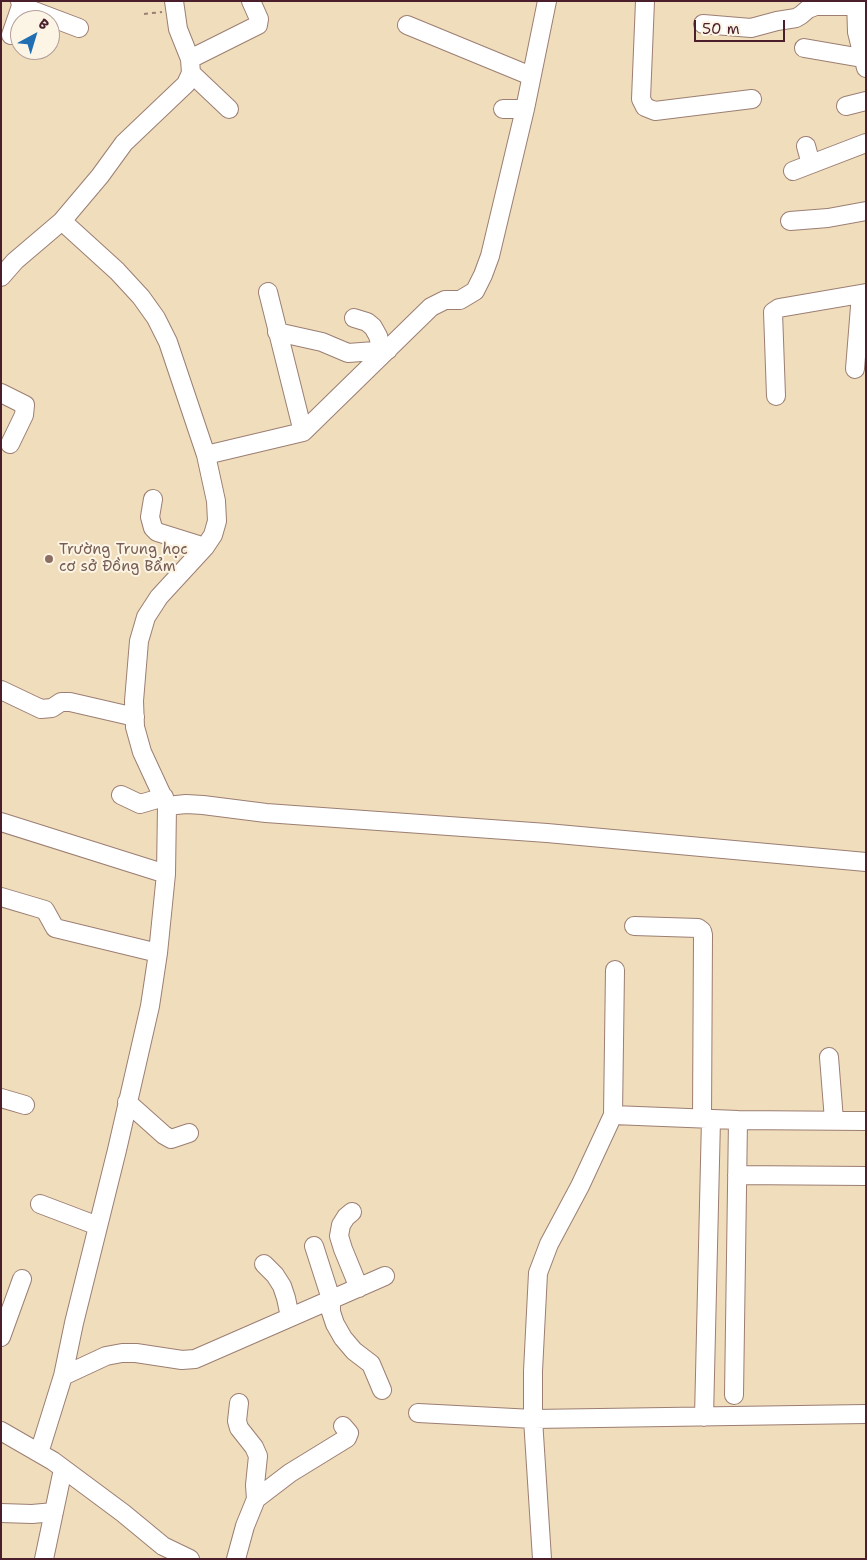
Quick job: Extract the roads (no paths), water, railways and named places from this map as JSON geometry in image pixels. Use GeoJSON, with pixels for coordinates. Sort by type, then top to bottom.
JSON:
{"type":"FeatureCollection","features":[{"type":"Feature","properties":{"kind":"street"},"geometry":{"type":"LineString","coordinates":[[1,277],[16,261],[62,221],[124,144],[186,84],[191,66],[258,25],[259,19],[251,1]]}},
{"type":"Feature","properties":{"kind":"street"},"geometry":{"type":"LineString","coordinates":[[206,455],[303,432],[431,307],[444,300],[460,300],[475,291],[490,256],[525,108],[547,1]]}},
{"type":"Feature","properties":{"kind":"street"},"geometry":{"type":"LineString","coordinates":[[644,1],[642,99],[646,107],[655,111],[752,99]]}},
{"type":"Feature","properties":{"kind":"street"},"geometry":{"type":"LineString","coordinates":[[20,4],[79,28]]}},
{"type":"Feature","properties":{"kind":"street"},"geometry":{"type":"LineString","coordinates":[[703,24],[751,28],[796,18],[808,9],[816,6],[856,4],[858,32],[864,63],[804,48]]}},
{"type":"Feature","properties":{"kind":"street"},"geometry":{"type":"LineString","coordinates":[[174,6],[178,29],[191,66],[229,109]]}},
{"type":"Feature","properties":{"kind":"street"},"geometry":{"type":"LineString","coordinates":[[407,25],[531,76]]}},
{"type":"Feature","properties":{"kind":"street"},"geometry":{"type":"LineString","coordinates":[[846,106],[866,101]]}},
{"type":"Feature","properties":{"kind":"street"},"geometry":{"type":"LineString","coordinates":[[502,109],[525,108]]}},
{"type":"Feature","properties":{"kind":"street"},"geometry":{"type":"LineString","coordinates":[[794,171],[866,143]]}},
{"type":"Feature","properties":{"kind":"street"},"geometry":{"type":"LineString","coordinates":[[806,146],[811,164]]}},
{"type":"Feature","properties":{"kind":"street"},"geometry":{"type":"LineString","coordinates":[[790,221],[828,218],[866,211]]}},
{"type":"Feature","properties":{"kind":"street"},"geometry":{"type":"LineString","coordinates":[[38,1453],[63,1376],[150,1006],[158,953],[166,874],[166,802],[142,752],[136,727],[134,692],[139,641],[146,617],[159,597],[206,548],[213,535],[217,520],[216,501],[206,455],[168,342],[156,318],[141,296],[117,271],[62,221]]}},
{"type":"Feature","properties":{"kind":"street"},"geometry":{"type":"LineString","coordinates":[[268,292],[303,432]]}},
{"type":"Feature","properties":{"kind":"street"},"geometry":{"type":"LineString","coordinates":[[776,396],[773,312],[779,308],[863,293],[855,369]]}},
{"type":"Feature","properties":{"kind":"street"},"geometry":{"type":"LineString","coordinates":[[354,318],[367,322],[373,327],[385,350]]}},
{"type":"Feature","properties":{"kind":"street"},"geometry":{"type":"LineString","coordinates":[[277,332],[322,342],[348,353],[385,350]]}},
{"type":"Feature","properties":{"kind":"street"},"geometry":{"type":"LineString","coordinates":[[1,393],[25,405],[24,415],[10,444]]}},
{"type":"Feature","properties":{"kind":"street"},"geometry":{"type":"LineString","coordinates":[[153,500],[150,517],[153,528],[157,532],[206,548]]}},
{"type":"Feature","properties":{"kind":"street"},"geometry":{"type":"LineString","coordinates":[[1,690],[41,709],[46,710],[61,702],[70,702],[135,717]]}},
{"type":"Feature","properties":{"kind":"street"},"geometry":{"type":"LineString","coordinates":[[121,796],[140,804],[166,802],[266,813],[547,833],[866,862]]}},
{"type":"Feature","properties":{"kind":"street"},"geometry":{"type":"LineString","coordinates":[[1,822],[166,874]]}},
{"type":"Feature","properties":{"kind":"street"},"geometry":{"type":"LineString","coordinates":[[1,896],[45,910],[55,928],[158,953]]}},
{"type":"Feature","properties":{"kind":"street"},"geometry":{"type":"LineString","coordinates":[[634,926],[698,928],[703,935],[706,1119],[704,1417]]}},
{"type":"Feature","properties":{"kind":"street"},"geometry":{"type":"LineString","coordinates":[[542,1559],[533,1419],[533,1371],[538,1273],[549,1244],[580,1186],[613,1115],[616,970]]}},
{"type":"Feature","properties":{"kind":"street"},"geometry":{"type":"LineString","coordinates":[[829,1057],[834,1120]]}},
{"type":"Feature","properties":{"kind":"street"},"geometry":{"type":"LineString","coordinates":[[1,1098],[25,1106]]}},
{"type":"Feature","properties":{"kind":"street"},"geometry":{"type":"LineString","coordinates":[[127,1102],[164,1136],[171,1139],[189,1133]]}},
{"type":"Feature","properties":{"kind":"street"},"geometry":{"type":"LineString","coordinates":[[613,1115],[738,1120],[866,1121]]}},
{"type":"Feature","properties":{"kind":"street"},"geometry":{"type":"LineString","coordinates":[[734,1395],[738,1120]]}},
{"type":"Feature","properties":{"kind":"street"},"geometry":{"type":"LineString","coordinates":[[737,1175],[866,1176]]}},
{"type":"Feature","properties":{"kind":"street"},"geometry":{"type":"LineString","coordinates":[[40,1204],[98,1226]]}},
{"type":"Feature","properties":{"kind":"street"},"geometry":{"type":"LineString","coordinates":[[352,1212],[341,1224],[339,1236],[342,1249],[359,1288]]}},
{"type":"Feature","properties":{"kind":"street"},"geometry":{"type":"LineString","coordinates":[[314,1246],[331,1300],[331,1312],[335,1324],[343,1338],[354,1351],[371,1364],[382,1390]]}},
{"type":"Feature","properties":{"kind":"street"},"geometry":{"type":"LineString","coordinates":[[264,1264],[275,1275],[282,1286],[290,1317]]}},
{"type":"Feature","properties":{"kind":"street"},"geometry":{"type":"LineString","coordinates":[[63,1376],[106,1356],[122,1353],[136,1353],[182,1360],[195,1358],[385,1276]]}},
{"type":"Feature","properties":{"kind":"street"},"geometry":{"type":"LineString","coordinates":[[1,1337],[22,1279]]}},
{"type":"Feature","properties":{"kind":"street"},"geometry":{"type":"LineString","coordinates":[[236,1559],[245,1526],[256,1499],[255,1485],[258,1456],[254,1447],[239,1428],[237,1421],[239,1403]]}},
{"type":"Feature","properties":{"kind":"street"},"geometry":{"type":"LineString","coordinates":[[418,1413],[533,1419],[866,1414]]}},
{"type":"Feature","properties":{"kind":"street"},"geometry":{"type":"LineString","coordinates":[[256,1499],[290,1473],[347,1438],[349,1433],[343,1426]]}},
{"type":"Feature","properties":{"kind":"street"},"geometry":{"type":"LineString","coordinates":[[2,1435],[38,1453],[63,1469],[123,1513],[163,1546],[190,1559]]}},
{"type":"Feature","properties":{"kind":"street"},"geometry":{"type":"LineString","coordinates":[[44,1559],[63,1469]]}},
{"type":"Feature","properties":{"kind":"street"},"geometry":{"type":"LineString","coordinates":[[1,1513],[32,1514],[54,1512]]}},
{"type":"Feature","properties":{"kind":"place","name":"Trường Trung học cơ sở Đồng Bẩm"},"geometry":{"type":"Point","coordinates":[49,559]}}]}
